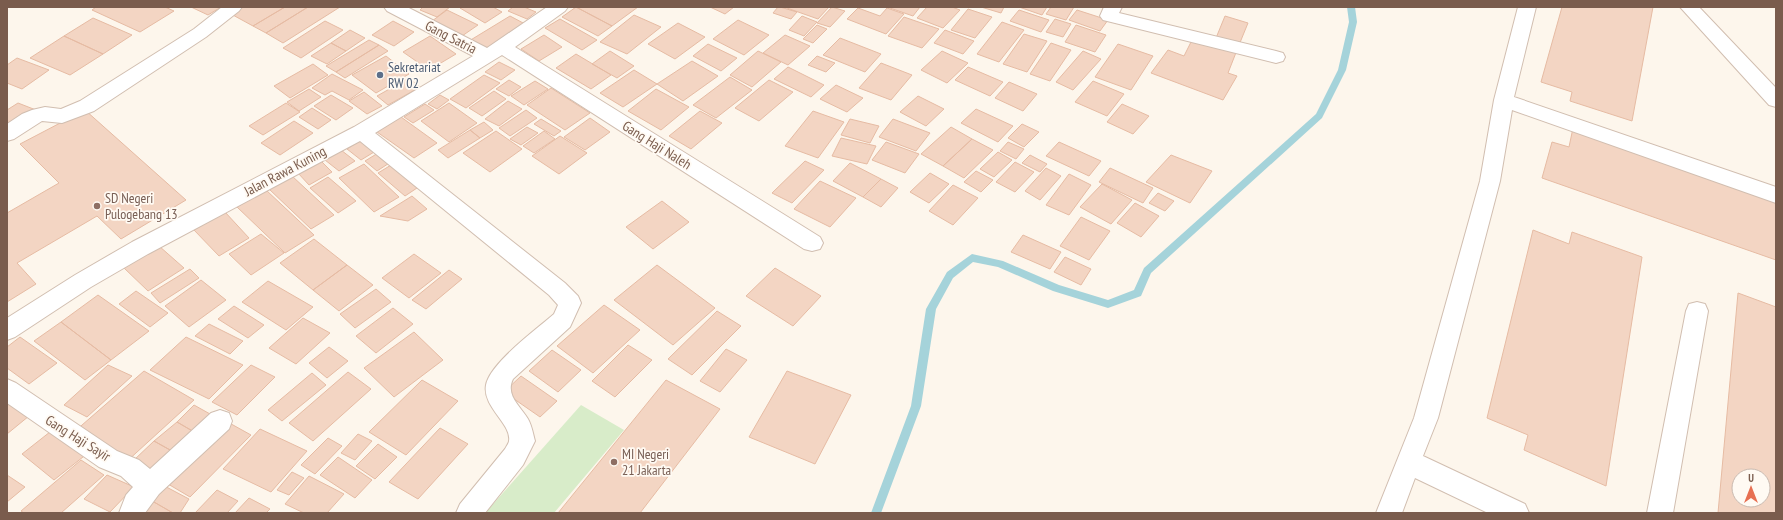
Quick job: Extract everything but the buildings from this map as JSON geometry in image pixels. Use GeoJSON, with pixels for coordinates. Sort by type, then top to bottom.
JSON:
{"type":"FeatureCollection","features":[{"type":"Feature","properties":{"kind":"street"},"geometry":{"type":"LineString","coordinates":[[7,134],[29,119],[38,115],[45,114],[62,116],[87,106],[200,33],[233,7]]}},
{"type":"Feature","properties":{"kind":"street","name":"Gang Satria"},"geometry":{"type":"LineString","coordinates":[[393,7],[495,51]]}},
{"type":"Feature","properties":{"kind":"street","name":"Jalan Rawa Kuning"},"geometry":{"type":"LineString","coordinates":[[7,330],[83,281],[140,248],[361,132],[495,51],[559,7]]}},
{"type":"Feature","properties":{"kind":"street"},"geometry":{"type":"LineString","coordinates":[[1113,7],[1109,16],[1276,57]]}},
{"type":"Feature","properties":{"kind":"street"},"geometry":{"type":"LineString","coordinates":[[1389,513],[1426,418],[1488,189],[1504,100],[1527,7]]}},
{"type":"Feature","properties":{"kind":"street"},"geometry":{"type":"LineString","coordinates":[[1689,7],[1776,100]]}},
{"type":"Feature","properties":{"kind":"street","name":"Gang Haji Naleh"},"geometry":{"type":"LineString","coordinates":[[495,51],[812,243]]}},
{"type":"Feature","properties":{"kind":"street"},"geometry":{"type":"LineString","coordinates":[[1504,100],[1776,194]]}},
{"type":"Feature","properties":{"kind":"street"},"geometry":{"type":"LineString","coordinates":[[361,132],[557,289],[570,303],[562,320],[505,372],[498,385],[500,400],[519,427],[522,441],[514,457],[468,513]]}},
{"type":"Feature","properties":{"kind":"street"},"geometry":{"type":"LineString","coordinates":[[1660,513],[1697,311]]}},
{"type":"Feature","properties":{"kind":"street","name":"Gang Haji Sayir"},"geometry":{"type":"LineString","coordinates":[[7,390],[108,459],[130,468],[150,485]]}},
{"type":"Feature","properties":{"kind":"street"},"geometry":{"type":"LineString","coordinates":[[132,513],[135,504],[150,485],[220,422]]}},
{"type":"Feature","properties":{"kind":"street"},"geometry":{"type":"LineString","coordinates":[[1408,462],[1516,513]]}},
{"type":"Feature","properties":{"kind":"green space"},"geometry":{"type":"Polygon","coordinates":[[[581,405],[624,430],[554,513],[485,513],[581,405]]]}},
{"type":"Feature","properties":{"kind":"waterway"},"geometry":{"type":"LineString","coordinates":[[876,513],[916,406],[931,309],[950,275],[972,258],[1000,264],[1056,288],[1108,304],[1138,293],[1147,271],[1319,116],[1342,70],[1353,22],[1351,7]]}},
{"type":"Feature","properties":{"kind":"place","name":"Sekretariat RW 02"},"geometry":{"type":"Point","coordinates":[380,75]}},
{"type":"Feature","properties":{"kind":"place","name":"SD Negeri Pulogebang 13"},"geometry":{"type":"Point","coordinates":[97,206]}},
{"type":"Feature","properties":{"kind":"place","name":"MI Negeri 21 Jakarta"},"geometry":{"type":"Point","coordinates":[614,462]}}]}
